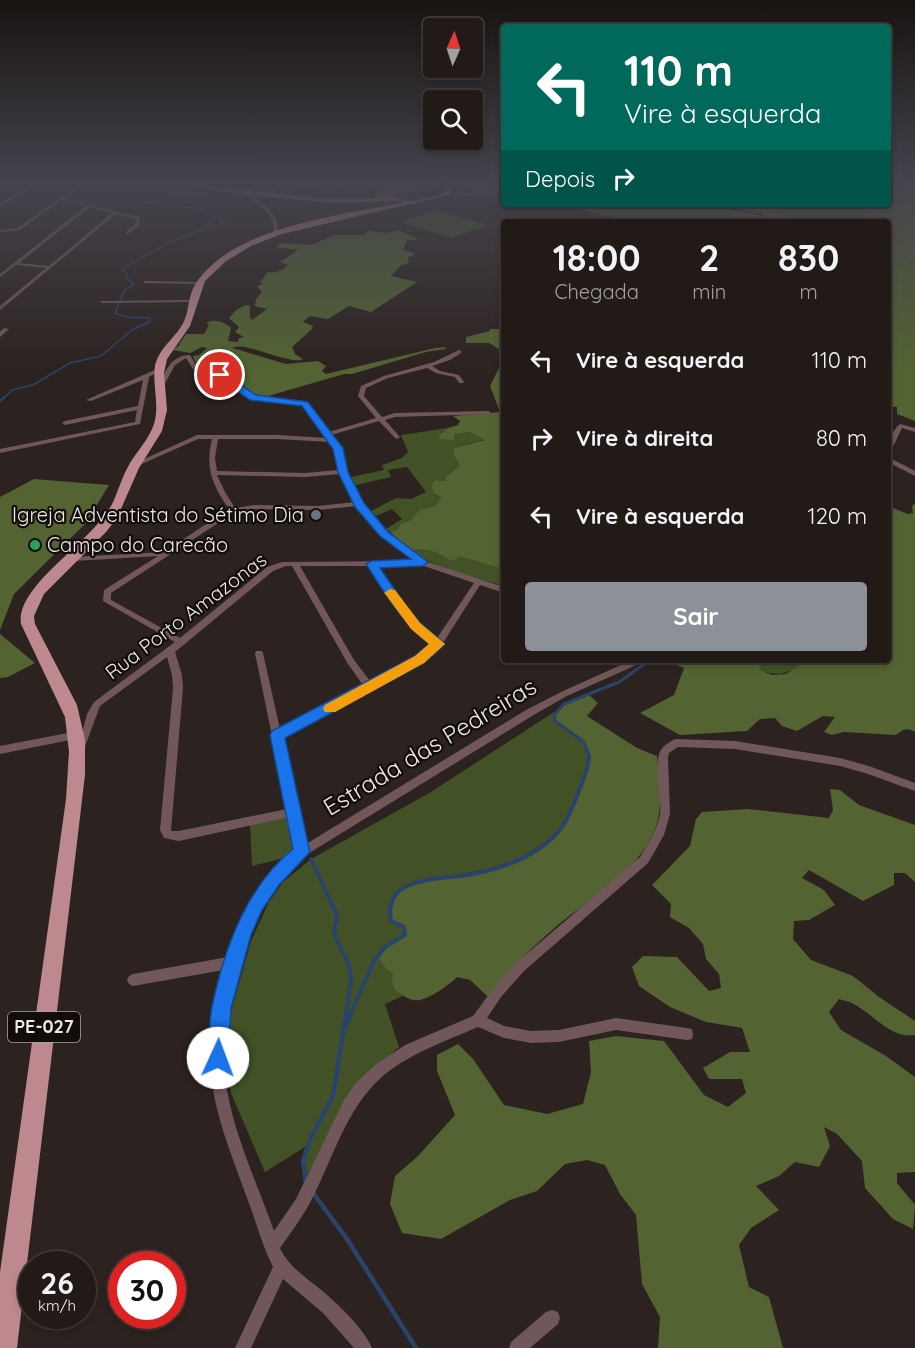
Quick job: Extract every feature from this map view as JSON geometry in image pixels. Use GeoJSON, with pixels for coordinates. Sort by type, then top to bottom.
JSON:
{"type":"FeatureCollection","features":[{"type":"Feature","properties":{"kind":"main road","name":"PE-027"},"geometry":{"type":"LineString","coordinates":[[3,1348],[75,799],[79,743],[70,707],[58,680],[29,630],[27,618],[29,607],[36,594],[93,541],[112,517],[133,466],[158,427],[161,416],[159,370],[165,352],[189,319],[192,301],[200,282],[214,267],[230,256],[254,245]]}},
{"type":"Feature","properties":{"kind":"street"},"geometry":{"type":"LineString","coordinates":[[0,276],[39,245]]}},
{"type":"Feature","properties":{"kind":"street"},"geometry":{"type":"LineString","coordinates":[[0,309],[76,245]]}},
{"type":"Feature","properties":{"kind":"street"},"geometry":{"type":"LineString","coordinates":[[894,245],[914,251],[909,259]]}},
{"type":"Feature","properties":{"kind":"street"},"geometry":{"type":"LineString","coordinates":[[15,264],[50,267]]}},
{"type":"Feature","properties":{"kind":"street"},"geometry":{"type":"LineString","coordinates":[[146,282],[200,282]]}},
{"type":"Feature","properties":{"kind":"street"},"geometry":{"type":"LineString","coordinates":[[102,302],[192,301]]}},
{"type":"Feature","properties":{"kind":"street"},"geometry":{"type":"LineString","coordinates":[[0,335],[3,328]]}},
{"type":"Feature","properties":{"kind":"street"},"geometry":{"type":"LineString","coordinates":[[397,437],[361,396],[363,387],[378,380],[444,361],[459,352]]}},
{"type":"Feature","properties":{"kind":"street"},"geometry":{"type":"LineString","coordinates":[[159,390],[178,358],[189,357],[195,368],[224,377],[248,396],[304,402],[338,448],[343,472],[359,504],[389,539],[423,562],[501,589]]}},
{"type":"Feature","properties":{"kind":"street"},"geometry":{"type":"LineString","coordinates":[[429,366],[438,372],[457,376],[461,382]]}},
{"type":"Feature","properties":{"kind":"street"},"geometry":{"type":"LineString","coordinates":[[89,400],[159,370]]}},
{"type":"Feature","properties":{"kind":"street"},"geometry":{"type":"LineString","coordinates":[[0,451],[138,423],[146,376]]}},
{"type":"Feature","properties":{"kind":"street"},"geometry":{"type":"LineString","coordinates":[[65,423],[139,408]]}},
{"type":"Feature","properties":{"kind":"street"},"geometry":{"type":"LineString","coordinates":[[133,466],[191,439],[330,437],[380,419],[412,413],[488,412]]}},
{"type":"Feature","properties":{"kind":"street"},"geometry":{"type":"LineString","coordinates":[[891,445],[900,426],[915,430]]}},
{"type":"Feature","properties":{"kind":"street"},"geometry":{"type":"LineString","coordinates":[[215,438],[211,462],[223,497],[233,510]]}},
{"type":"Feature","properties":{"kind":"street"},"geometry":{"type":"LineString","coordinates":[[891,461],[915,474]]}},
{"type":"Feature","properties":{"kind":"street"},"geometry":{"type":"LineString","coordinates":[[214,473],[305,475],[343,472]]}},
{"type":"Feature","properties":{"kind":"street"},"geometry":{"type":"LineString","coordinates":[[181,642],[107,601],[105,596],[111,588],[233,510],[254,507],[318,508],[359,504]]}},
{"type":"Feature","properties":{"kind":"street"},"geometry":{"type":"LineString","coordinates":[[74,558],[164,553]]}},
{"type":"Feature","properties":{"kind":"street","name":"Rua Porto Amazonas"},"geometry":{"type":"LineString","coordinates":[[79,743],[88,736],[91,715],[97,704],[170,651],[263,574],[280,565],[423,562]]}},
{"type":"Feature","properties":{"kind":"street"},"geometry":{"type":"LineString","coordinates":[[372,564],[400,608],[416,626],[438,644]]}},
{"type":"Feature","properties":{"kind":"street"},"geometry":{"type":"LineString","coordinates":[[295,565],[351,662],[369,687]]}},
{"type":"Feature","properties":{"kind":"street"},"geometry":{"type":"LineString","coordinates":[[277,735],[419,659],[438,644],[478,582]]}},
{"type":"Feature","properties":{"kind":"street"},"geometry":{"type":"LineString","coordinates":[[170,651],[177,675],[177,688],[165,830],[168,835],[178,836],[294,812]]}},
{"type":"Feature","properties":{"kind":"street"},"geometry":{"type":"LineString","coordinates":[[259,653],[302,852]]}},
{"type":"Feature","properties":{"kind":"street","name":"Estrada das Pedreiras"},"geometry":{"type":"LineString","coordinates":[[364,1348],[345,1323],[281,1267],[235,1144],[218,1076],[218,1039],[221,1008],[242,934],[256,904],[283,867],[302,852],[530,713],[564,694],[633,663]]}},
{"type":"Feature","properties":{"kind":"street"},"geometry":{"type":"LineString","coordinates":[[273,1245],[303,1201],[349,1106],[361,1088],[380,1070],[410,1050],[478,1021],[497,993],[520,967],[644,860],[659,835],[665,813],[663,758],[669,746],[676,743],[698,742],[804,755],[869,770],[915,787]]}},
{"type":"Feature","properties":{"kind":"street"},"geometry":{"type":"LineString","coordinates":[[0,750],[79,743]]}},
{"type":"Feature","properties":{"kind":"street"},"geometry":{"type":"LineString","coordinates":[[133,980],[234,962]]}},
{"type":"Feature","properties":{"kind":"street"},"geometry":{"type":"LineString","coordinates":[[478,1021],[504,1032],[531,1037],[559,1036],[616,1024],[687,1034]]}},
{"type":"Feature","properties":{"kind":"street"},"geometry":{"type":"LineString","coordinates":[[243,1348],[281,1267]]}},
{"type":"Feature","properties":{"kind":"street"},"geometry":{"type":"LineString","coordinates":[[517,1348],[552,1318]]}},
{"type":"Feature","properties":{"kind":"green space"},"geometry":{"type":"Polygon","coordinates":[[[279,245],[405,245],[403,250],[413,253],[413,256],[408,257],[409,263],[400,266],[391,276],[417,282],[371,312],[349,306],[328,319],[310,316],[303,322],[313,326],[312,329],[292,347],[295,354],[303,359],[301,360],[284,358],[245,347],[232,348],[286,364],[318,361],[326,366],[322,371],[326,374],[435,348],[446,347],[445,349],[426,352],[258,399],[247,393],[234,375],[196,364],[193,356],[199,355],[207,348],[201,347],[191,353],[172,350],[180,345],[186,334],[204,334],[209,325],[206,323],[213,321],[223,322],[231,328],[228,341],[238,342],[239,338],[244,337],[235,332],[239,327],[229,318],[236,310],[246,305],[250,306],[252,320],[267,309],[255,306],[256,299],[262,292],[257,286],[263,284],[260,282],[268,272],[277,272],[286,267],[288,265],[280,262],[298,250],[276,247],[279,245]]]}},
{"type":"Feature","properties":{"kind":"green space"},"geometry":{"type":"Polygon","coordinates":[[[891,245],[915,245],[915,421],[897,414],[897,407],[891,406],[891,245]]]}},
{"type":"Feature","properties":{"kind":"green space"},"geometry":{"type":"Polygon","coordinates":[[[490,329],[501,329],[501,350],[489,343],[466,343],[466,337],[490,331],[490,329]]]}},
{"type":"Feature","properties":{"kind":"green space"},"geometry":{"type":"Polygon","coordinates":[[[501,364],[501,568],[459,556],[455,560],[449,560],[431,551],[411,551],[390,532],[398,529],[400,524],[411,520],[419,510],[434,507],[442,498],[434,493],[432,484],[435,480],[446,481],[446,477],[460,465],[453,453],[454,448],[485,440],[470,432],[454,434],[454,440],[439,439],[439,435],[448,428],[458,425],[460,421],[453,416],[500,412],[490,386],[501,364]]]}},
{"type":"Feature","properties":{"kind":"green space"},"geometry":{"type":"Polygon","coordinates":[[[448,428],[439,435],[470,432],[487,439],[454,448],[453,453],[461,464],[446,477],[446,481],[435,480],[432,484],[436,496],[501,516],[501,585],[445,568],[411,551],[431,551],[449,560],[419,510],[411,520],[400,524],[398,529],[390,532],[386,529],[402,519],[392,509],[376,516],[371,511],[396,498],[411,499],[426,492],[407,467],[388,470],[391,477],[356,485],[351,477],[384,470],[382,465],[402,458],[408,452],[401,435],[448,428]]]}},
{"type":"Feature","properties":{"kind":"green space"},"geometry":{"type":"Polygon","coordinates":[[[34,479],[109,485],[86,523],[14,594],[0,630],[0,497],[34,479]]]}},
{"type":"Feature","properties":{"kind":"green space"},"geometry":{"type":"Polygon","coordinates":[[[915,503],[915,732],[907,729],[896,735],[844,732],[832,735],[824,732],[835,717],[823,716],[797,731],[782,726],[775,718],[760,719],[747,731],[680,735],[640,713],[674,695],[684,668],[672,663],[758,663],[761,670],[772,675],[786,674],[802,663],[891,663],[891,507],[908,514],[913,513],[912,506],[915,503]]]}},
{"type":"Feature","properties":{"kind":"green space"},"geometry":{"type":"Polygon","coordinates":[[[0,634],[35,663],[8,677],[0,678],[0,634]]]}},
{"type":"Feature","properties":{"kind":"green space"},"geometry":{"type":"Polygon","coordinates":[[[758,663],[803,663],[791,671],[780,674],[761,670],[758,663]]]}},
{"type":"Feature","properties":{"kind":"green space"},"geometry":{"type":"Polygon","coordinates":[[[589,695],[598,703],[587,716],[637,748],[657,756],[660,793],[658,820],[647,844],[626,871],[530,950],[488,997],[470,980],[457,977],[443,989],[424,999],[413,1000],[404,996],[395,990],[392,981],[393,973],[385,968],[378,955],[385,947],[405,935],[404,927],[391,921],[390,909],[393,898],[410,885],[500,867],[542,846],[559,831],[573,806],[587,769],[589,755],[584,742],[555,721],[554,715],[568,702],[589,695]]]}},
{"type":"Feature","properties":{"kind":"green space"},"geometry":{"type":"Polygon","coordinates":[[[557,710],[554,715],[565,729],[583,741],[589,757],[584,780],[563,823],[540,846],[509,863],[439,878],[396,895],[391,905],[391,921],[404,927],[404,935],[395,990],[405,995],[385,1004],[399,1047],[353,1089],[304,1181],[303,1161],[308,1145],[265,1172],[231,1093],[228,1060],[230,1015],[251,941],[269,902],[282,883],[311,859],[431,792],[557,710]]]}},
{"type":"Feature","properties":{"kind":"green space"},"geometry":{"type":"Polygon","coordinates":[[[830,789],[840,790],[859,805],[915,825],[915,882],[905,873],[894,873],[894,885],[863,901],[809,870],[802,878],[824,890],[835,905],[809,920],[794,921],[793,939],[811,960],[853,976],[915,1021],[915,1035],[907,1035],[899,1034],[884,1026],[846,1001],[839,999],[829,1012],[841,1030],[886,1056],[915,1077],[915,1172],[897,1173],[897,1183],[915,1205],[913,1229],[893,1219],[865,1188],[862,1161],[837,1134],[824,1127],[830,1146],[819,1167],[795,1162],[779,1176],[756,1186],[779,1210],[751,1228],[739,1245],[749,1287],[769,1297],[783,1348],[658,1348],[660,1317],[642,1284],[636,1215],[620,1194],[605,1165],[587,1160],[565,1164],[537,1191],[510,1200],[441,1239],[402,1233],[390,1204],[395,1176],[418,1156],[455,1115],[437,1071],[437,1055],[458,1044],[473,1059],[504,1105],[547,1114],[583,1104],[591,1072],[589,1041],[616,1036],[664,1041],[704,1095],[728,1107],[746,1093],[742,1079],[709,1079],[703,1068],[730,1052],[750,1052],[742,1028],[706,1022],[670,1007],[639,986],[632,967],[643,956],[677,957],[709,991],[721,988],[719,974],[706,959],[703,944],[689,928],[670,917],[671,904],[652,885],[690,846],[696,819],[702,812],[748,809],[829,818],[833,810],[830,789]]]}},
{"type":"Feature","properties":{"kind":"green space"},"geometry":{"type":"Polygon","coordinates":[[[291,814],[297,847],[283,858],[252,866],[250,822],[291,814]]]}},
{"type":"Feature","properties":{"kind":"waterway"},"geometry":{"type":"LineString","coordinates":[[3,399],[12,390],[33,385],[70,363],[101,356],[132,330],[149,322],[150,319],[147,318],[127,317],[115,313],[124,291],[134,284],[126,278],[128,275],[122,270],[165,245]]}},
{"type":"Feature","properties":{"kind":"waterway"},"geometry":{"type":"LineString","coordinates":[[0,401],[4,397]]}},
{"type":"Feature","properties":{"kind":"waterway"},"geometry":{"type":"LineString","coordinates":[[589,756],[584,742],[555,721],[554,715],[564,704],[619,682],[646,663]]}},
{"type":"Feature","properties":{"kind":"waterway"},"geometry":{"type":"LineString","coordinates":[[350,1015],[374,961],[385,947],[405,935],[404,927],[391,921],[391,905],[396,894],[412,884],[437,878],[474,874],[503,866],[542,847],[553,838],[569,815],[585,775],[589,756]]}},
{"type":"Feature","properties":{"kind":"waterway"},"geometry":{"type":"LineString","coordinates":[[311,859],[337,915],[334,934],[349,965],[351,980],[346,1015]]}},
{"type":"Feature","properties":{"kind":"waterway"},"geometry":{"type":"LineString","coordinates":[[343,1031],[346,1014]]}},
{"type":"Feature","properties":{"kind":"waterway"},"geometry":{"type":"LineString","coordinates":[[343,1031],[351,1014]]}},
{"type":"Feature","properties":{"kind":"waterway"},"geometry":{"type":"LineString","coordinates":[[306,1183],[303,1161],[311,1137],[333,1096],[343,1031]]}},
{"type":"Feature","properties":{"kind":"waterway"},"geometry":{"type":"LineString","coordinates":[[313,1193],[347,1239],[416,1348]]}},
{"type":"Feature","properties":{"kind":"slow traffic"},"geometry":{"type":"LineString","coordinates":[[330,709],[419,659],[438,644],[416,626],[390,593]]}},
{"type":"Feature","properties":{"kind":"place","name":"Igreja Adventista do Sétimo Dia"},"geometry":{"type":"Point","coordinates":[316,515]}},
{"type":"Feature","properties":{"kind":"place","name":"Campo do Carecão"},"geometry":{"type":"Point","coordinates":[35,545]}},
{"type":"Feature","properties":{"kind":"route"},"geometry":{"type":"LineString","coordinates":[[218,1058],[221,1008],[242,934],[256,904],[273,879],[283,867],[302,852],[277,735],[400,670],[438,644],[416,626],[400,608],[372,564],[423,562],[395,544],[359,504],[343,472],[338,448],[304,402],[254,398],[244,394],[232,382],[220,375]]}}]}
